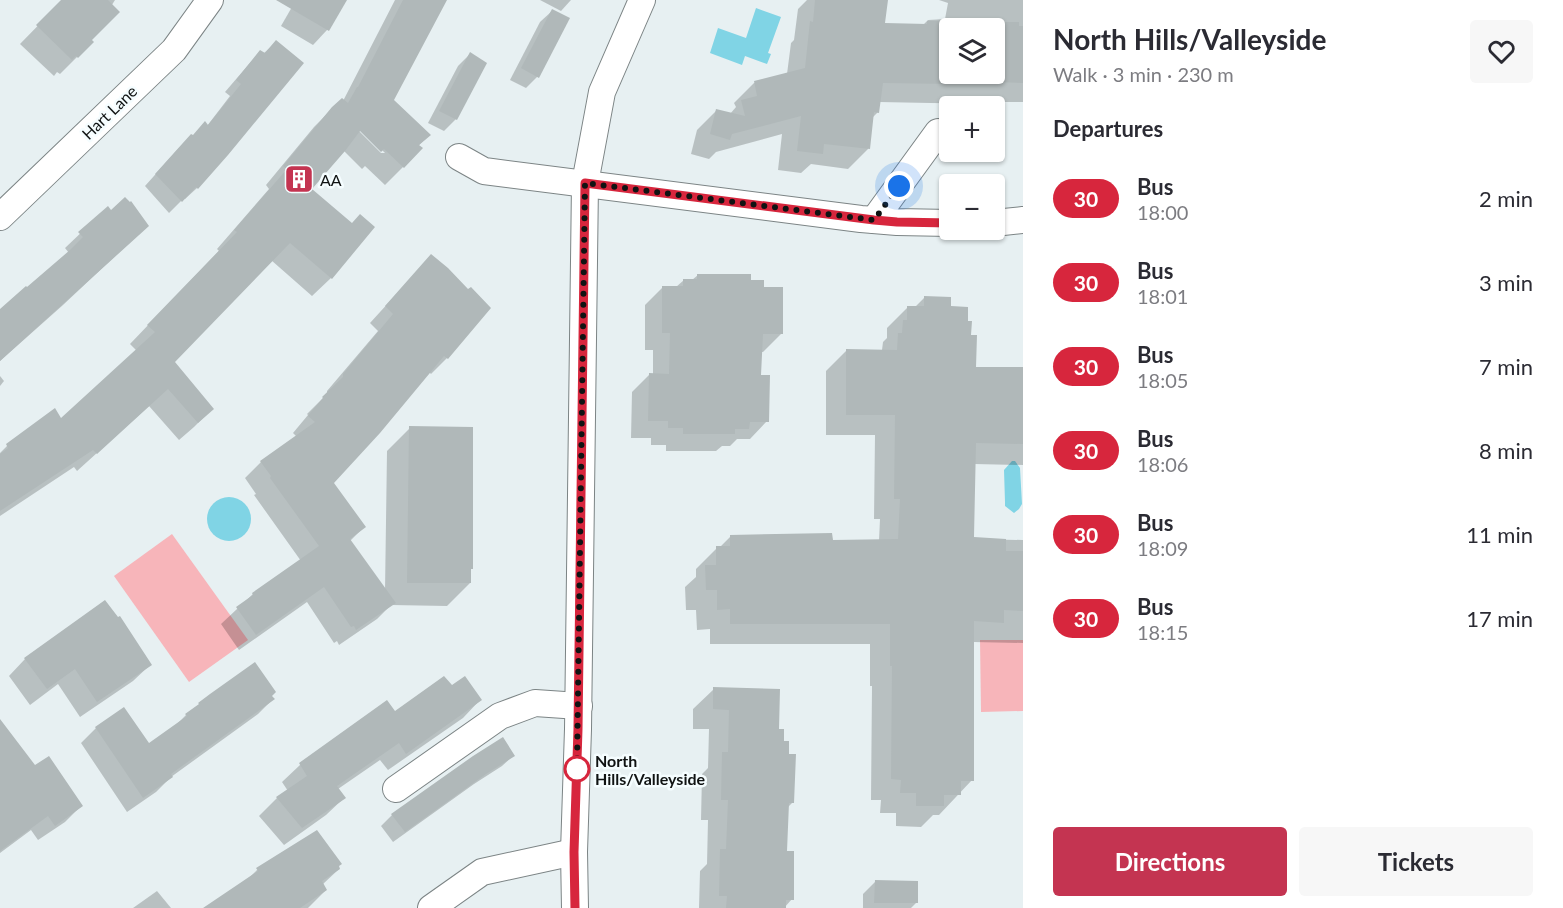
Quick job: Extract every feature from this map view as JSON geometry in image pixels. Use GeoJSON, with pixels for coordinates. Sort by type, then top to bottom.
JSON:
{"type":"FeatureCollection","features":[{"type":"Feature","properties":{"kind":"street","name":"Hart Lane"},"geometry":{"type":"LineString","coordinates":[[0,217],[174,50],[210,0]]}},
{"type":"Feature","properties":{"kind":"street"},"geometry":{"type":"LineString","coordinates":[[575,908],[585,183],[602,92],[642,0]]}},
{"type":"Feature","properties":{"kind":"street"},"geometry":{"type":"LineString","coordinates":[[874,220],[938,132]]}},
{"type":"Feature","properties":{"kind":"street"},"geometry":{"type":"LineString","coordinates":[[459,157],[484,171],[874,220],[939,223]]}},
{"type":"Feature","properties":{"kind":"street"},"geometry":{"type":"LineString","coordinates":[[1005,222],[1023,220]]}},
{"type":"Feature","properties":{"kind":"street"},"geometry":{"type":"LineString","coordinates":[[396,789],[500,716],[535,703],[579,706]]}},
{"type":"Feature","properties":{"kind":"street"},"geometry":{"type":"LineString","coordinates":[[430,908],[482,872],[574,852]]}},
{"type":"Feature","properties":{"kind":"shaded area"},"geometry":{"type":"Polygon","coordinates":[[[172,534],[248,640],[189,682],[114,576],[172,534]]]}},
{"type":"Feature","properties":{"kind":"shaded area"},"geometry":{"type":"Polygon","coordinates":[[[980,640],[1023,640],[1023,711],[981,712],[980,640]]]}},
{"type":"Feature","properties":{"kind":"water"},"geometry":{"type":"Polygon","coordinates":[[[756,8],[781,17],[768,53],[771,54],[767,64],[745,56],[742,65],[710,53],[718,28],[746,38],[756,8]]]}},
{"type":"Feature","properties":{"kind":"water"},"geometry":{"type":"Polygon","coordinates":[[[1012,461],[1015,461],[1020,468],[1022,504],[1014,513],[1005,506],[1004,470],[1012,461]]]}},
{"type":"Feature","properties":{"kind":"water"},"geometry":{"type":"Polygon","coordinates":[[[229,497],[244,504],[251,519],[244,534],[229,541],[214,534],[207,519],[214,504],[229,497]]]}},
{"type":"Feature","properties":{"kind":"building"},"geometry":{"type":"Polygon","coordinates":[[[61,0],[108,0],[120,12],[78,58],[76,56],[72,60],[36,25],[61,0]]]}},
{"type":"Feature","properties":{"kind":"building"},"geometry":{"type":"Polygon","coordinates":[[[276,0],[347,0],[329,31],[276,0]]]}},
{"type":"Feature","properties":{"kind":"building"},"geometry":{"type":"Polygon","coordinates":[[[403,0],[447,0],[394,100],[431,135],[419,145],[423,148],[404,168],[384,149],[381,152],[360,131],[312,189],[352,223],[360,214],[375,227],[332,279],[290,243],[175,362],[214,409],[198,423],[168,389],[97,454],[93,450],[0,511],[0,454],[8,448],[6,444],[55,408],[61,418],[155,332],[147,325],[237,232],[234,230],[287,169],[283,166],[332,107],[342,98],[348,103],[403,0]]]}},
{"type":"Feature","properties":{"kind":"building"},"geometry":{"type":"Polygon","coordinates":[[[815,0],[888,0],[885,23],[927,24],[927,21],[939,21],[939,84],[883,83],[879,113],[874,112],[870,149],[824,144],[823,154],[797,151],[801,116],[732,134],[730,140],[710,134],[716,109],[745,116],[741,100],[757,96],[754,81],[805,68],[810,21],[813,22],[815,0]]]}},
{"type":"Feature","properties":{"kind":"building"},"geometry":{"type":"Polygon","coordinates":[[[552,9],[570,18],[539,78],[521,68],[552,9]]]}},
{"type":"Feature","properties":{"kind":"building"},"geometry":{"type":"Polygon","coordinates":[[[1005,22],[1019,22],[1019,26],[1023,26],[1023,83],[1005,82],[1005,22]]]}},
{"type":"Feature","properties":{"kind":"building"},"geometry":{"type":"Polygon","coordinates":[[[276,40],[304,63],[228,155],[198,189],[196,187],[182,202],[155,174],[205,121],[208,125],[241,84],[236,80],[260,50],[265,53],[276,40]]]}},
{"type":"Feature","properties":{"kind":"building"},"geometry":{"type":"Polygon","coordinates":[[[470,52],[487,63],[457,120],[439,111],[470,52]]]}},
{"type":"Feature","properties":{"kind":"building"},"geometry":{"type":"Polygon","coordinates":[[[125,197],[131,201],[149,226],[0,361],[0,309],[70,250],[83,237],[78,232],[108,206],[111,210],[125,197]]]}},
{"type":"Feature","properties":{"kind":"building"},"geometry":{"type":"Polygon","coordinates":[[[431,254],[468,289],[471,287],[491,308],[448,359],[444,356],[380,433],[334,483],[366,527],[350,539],[396,603],[356,630],[354,626],[351,627],[324,587],[256,635],[236,607],[253,595],[252,593],[319,546],[260,461],[315,422],[308,416],[310,413],[322,397],[343,377],[343,374],[393,314],[385,306],[431,254]]]}},
{"type":"Feature","properties":{"kind":"building"},"geometry":{"type":"Polygon","coordinates":[[[697,274],[751,274],[751,280],[764,280],[764,287],[783,287],[783,334],[763,334],[761,375],[770,375],[769,422],[750,422],[749,429],[735,429],[735,434],[683,434],[683,428],[668,428],[668,421],[648,421],[649,373],[669,374],[670,333],[662,333],[662,286],[683,286],[683,279],[697,279],[697,274]]]}},
{"type":"Feature","properties":{"kind":"building"},"geometry":{"type":"Polygon","coordinates":[[[924,296],[951,297],[951,306],[968,307],[968,321],[972,321],[971,335],[977,335],[976,367],[1023,367],[1023,444],[976,443],[974,537],[1006,539],[1006,551],[1023,551],[1023,611],[1004,610],[1004,623],[974,621],[974,781],[961,781],[961,795],[944,795],[944,806],[916,806],[916,793],[900,793],[901,780],[891,779],[890,624],[730,624],[730,609],[717,610],[717,590],[706,590],[705,565],[716,565],[716,546],[730,546],[730,535],[832,533],[833,540],[898,539],[900,499],[894,499],[895,415],[846,415],[846,349],[897,350],[898,333],[902,333],[903,320],[907,320],[907,306],[924,306],[924,296]]]}},
{"type":"Feature","properties":{"kind":"building"},"geometry":{"type":"Polygon","coordinates":[[[409,426],[473,427],[473,569],[471,569],[471,583],[407,583],[409,426]]]}},
{"type":"Feature","properties":{"kind":"building"},"geometry":{"type":"Polygon","coordinates":[[[105,600],[118,617],[120,616],[152,665],[97,702],[75,669],[47,689],[24,658],[105,600]]]}},
{"type":"Feature","properties":{"kind":"building"},"geometry":{"type":"Polygon","coordinates":[[[255,662],[276,692],[272,696],[275,699],[171,774],[173,777],[143,798],[95,727],[124,707],[149,743],[187,716],[185,714],[198,703],[255,662]]]}},
{"type":"Feature","properties":{"kind":"building"},"geometry":{"type":"Polygon","coordinates":[[[444,676],[452,685],[465,676],[482,700],[406,754],[399,743],[337,786],[346,798],[302,828],[276,797],[307,776],[299,763],[387,700],[395,711],[444,676]]]}},
{"type":"Feature","properties":{"kind":"building"},"geometry":{"type":"Polygon","coordinates":[[[713,687],[780,689],[779,729],[784,729],[784,741],[789,741],[789,754],[796,754],[794,803],[789,803],[787,851],[794,851],[794,900],[786,900],[786,908],[726,908],[727,896],[719,896],[720,849],[726,849],[728,800],[721,800],[722,752],[728,752],[729,710],[713,709],[713,687]]]}},
{"type":"Feature","properties":{"kind":"building"},"geometry":{"type":"Polygon","coordinates":[[[0,719],[35,765],[49,756],[83,806],[55,826],[48,816],[0,851],[0,719]]]}},
{"type":"Feature","properties":{"kind":"building"},"geometry":{"type":"Polygon","coordinates":[[[503,737],[515,756],[405,832],[391,814],[503,737]]]}},
{"type":"Feature","properties":{"kind":"building"},"geometry":{"type":"Polygon","coordinates":[[[317,830],[342,864],[339,866],[340,869],[322,881],[327,890],[300,908],[203,908],[258,871],[256,868],[317,830]]]}},
{"type":"Feature","properties":{"kind":"building"},"geometry":{"type":"Polygon","coordinates":[[[875,880],[918,881],[918,903],[874,903],[875,880]]]}},
{"type":"Feature","properties":{"kind":"bus line","name":"30"},"geometry":{"type":"LineString","coordinates":[[575,908],[585,183],[874,220],[939,223]]}},
{"type":"Feature","properties":{"kind":"place","name":"AA"},"geometry":{"type":"Point","coordinates":[299,179]}},
{"type":"Feature","properties":{"kind":"place","name":"North Hills/Valleyside"},"geometry":{"type":"Point","coordinates":[577,769]}},
{"type":"Feature","properties":{"kind":"route"},"geometry":{"type":"LineString","coordinates":[[577,769],[585,183],[874,220],[899,186]]}}]}
